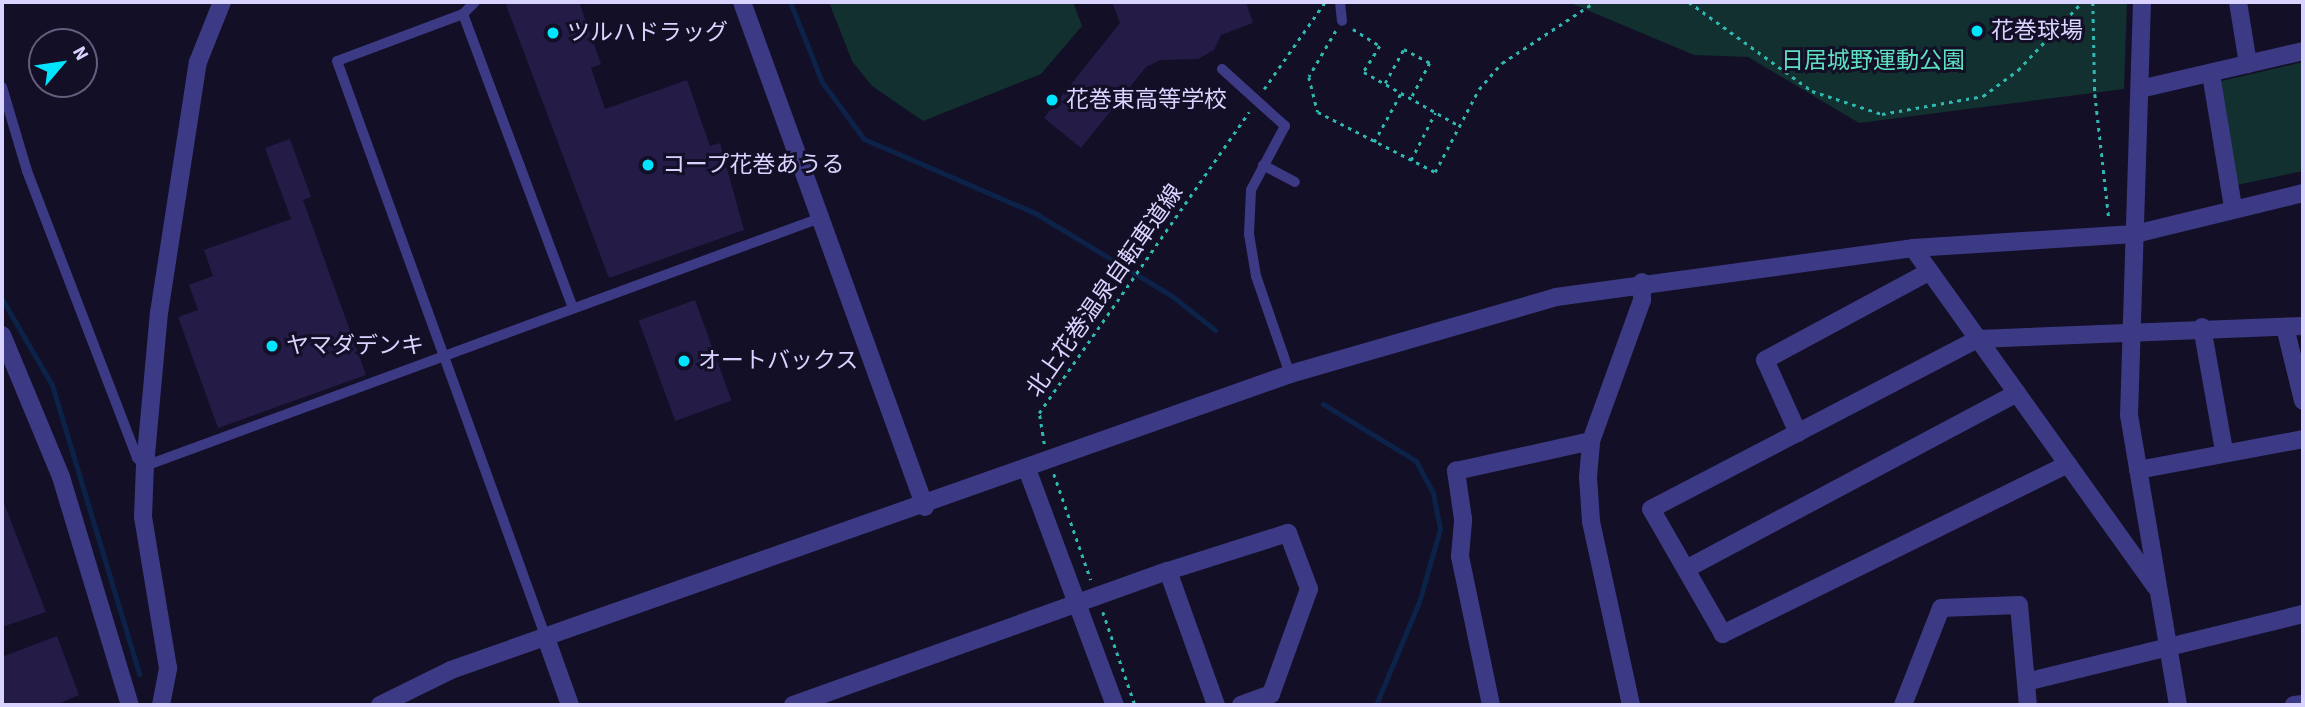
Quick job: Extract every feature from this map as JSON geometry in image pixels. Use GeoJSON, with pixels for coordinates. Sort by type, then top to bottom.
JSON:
{"type":"FeatureCollection","features":[{"type":"Feature","properties":{"kind":"street"},"geometry":{"type":"LineString","coordinates":[[161,705],[168,668],[143,517],[145,466],[159,313],[198,62],[222,2]]}},
{"type":"Feature","properties":{"kind":"street"},"geometry":{"type":"LineString","coordinates":[[742,2],[925,507]]}},
{"type":"Feature","properties":{"kind":"street"},"geometry":{"type":"LineString","coordinates":[[2142,2],[2129,415],[2179,705]]}},
{"type":"Feature","properties":{"kind":"street"},"geometry":{"type":"LineString","coordinates":[[2238,2],[2248,64]]}},
{"type":"Feature","properties":{"kind":"street"},"geometry":{"type":"LineString","coordinates":[[2140,89],[2303,51]]}},
{"type":"Feature","properties":{"kind":"street"},"geometry":{"type":"LineString","coordinates":[[2211,74],[2233,207]]}},
{"type":"Feature","properties":{"kind":"street"},"geometry":{"type":"LineString","coordinates":[[380,705],[451,670],[925,507],[1290,374],[1543,300],[1643,282],[1913,247],[2135,234],[2233,207],[2303,193]]}},
{"type":"Feature","properties":{"kind":"street"},"geometry":{"type":"LineString","coordinates":[[1913,247],[2159,591]]}},
{"type":"Feature","properties":{"kind":"street"},"geometry":{"type":"LineString","coordinates":[[1798,432],[1765,360],[1930,271]]}},
{"type":"Feature","properties":{"kind":"street"},"geometry":{"type":"LineString","coordinates":[[1631,705],[1591,521],[1591,441],[1642,300],[1643,282]]}},
{"type":"Feature","properties":{"kind":"street"},"geometry":{"type":"LineString","coordinates":[[2068,464],[1723,634],[1651,509],[1978,339],[2132,333],[2202,327],[2294,326],[2303,401]]}},
{"type":"Feature","properties":{"kind":"street"},"geometry":{"type":"LineString","coordinates":[[2202,327],[2224,451]]}},
{"type":"Feature","properties":{"kind":"street"},"geometry":{"type":"LineString","coordinates":[[2,337],[61,477],[130,705]]}},
{"type":"Feature","properties":{"kind":"street"},"geometry":{"type":"LineString","coordinates":[[1686,569],[2017,393]]}},
{"type":"Feature","properties":{"kind":"street"},"geometry":{"type":"LineString","coordinates":[[2138,470],[2224,451],[2303,439]]}},
{"type":"Feature","properties":{"kind":"street"},"geometry":{"type":"LineString","coordinates":[[1491,705],[1460,556],[1464,519],[1456,471],[1591,441]]}},
{"type":"Feature","properties":{"kind":"street"},"geometry":{"type":"LineString","coordinates":[[1027,470],[1115,705]]}},
{"type":"Feature","properties":{"kind":"street"},"geometry":{"type":"LineString","coordinates":[[793,705],[1168,571],[1288,533],[1309,589],[1271,694],[1241,705]]}},
{"type":"Feature","properties":{"kind":"street"},"geometry":{"type":"LineString","coordinates":[[1168,571],[1216,705]]}},
{"type":"Feature","properties":{"kind":"street"},"geometry":{"type":"LineString","coordinates":[[1903,705],[1941,608],[2019,605],[2028,705]]}},
{"type":"Feature","properties":{"kind":"street"},"geometry":{"type":"LineString","coordinates":[[2026,682],[2169,643],[2303,614]]}},
{"type":"Feature","properties":{"kind":"street"},"geometry":{"type":"LineString","coordinates":[[546,638],[570,705]]}},
{"type":"Feature","properties":{"kind":"street"},"geometry":{"type":"LineString","coordinates":[[2294,705],[2303,704]]}},
{"type":"Feature","properties":{"kind":"lane"},"geometry":{"type":"LineString","coordinates":[[475,2],[463,14],[337,61],[546,638]]}},
{"type":"Feature","properties":{"kind":"lane"},"geometry":{"type":"LineString","coordinates":[[1340,2],[1342,21]]}},
{"type":"Feature","properties":{"kind":"lane"},"geometry":{"type":"LineString","coordinates":[[463,14],[573,309]]}},
{"type":"Feature","properties":{"kind":"lane"},"geometry":{"type":"LineString","coordinates":[[1222,69],[1284,126],[1251,190],[1248,234],[1256,275],[1290,374]]}},
{"type":"Feature","properties":{"kind":"lane"},"geometry":{"type":"LineString","coordinates":[[2,88],[27,172],[136,458],[145,466],[820,218]]}},
{"type":"Feature","properties":{"kind":"lane"},"geometry":{"type":"LineString","coordinates":[[1263,165],[1295,182]]}},
{"type":"Feature","properties":{"kind":"path","name":"北上花巻温泉自転車道線"},"geometry":{"type":"LineString","coordinates":[[1135,705],[1049,462],[1040,413],[1325,2]]}},
{"type":"Feature","properties":{"kind":"path"},"geometry":{"type":"LineString","coordinates":[[1460,125],[1364,72],[1380,46],[1342,21],[1309,77],[1318,112],[1435,172],[1460,125],[1479,89],[1502,64],[1595,2]]}},
{"type":"Feature","properties":{"kind":"path"},"geometry":{"type":"LineString","coordinates":[[1689,2],[1812,91],[1882,114],[1983,96],[2028,61],[2082,2]]}},
{"type":"Feature","properties":{"kind":"path"},"geometry":{"type":"LineString","coordinates":[[2093,2],[2095,94],[2112,236]]}},
{"type":"Feature","properties":{"kind":"path"},"geometry":{"type":"LineString","coordinates":[[1385,83],[1404,49],[1430,63],[1412,98]]}},
{"type":"Feature","properties":{"kind":"path"},"geometry":{"type":"LineString","coordinates":[[1374,142],[1401,93]]}},
{"type":"Feature","properties":{"kind":"path"},"geometry":{"type":"LineString","coordinates":[[1411,160],[1436,112]]}},
{"type":"Feature","properties":{"kind":"green space"},"geometry":{"type":"Polygon","coordinates":[[[829,2],[1073,2],[1082,26],[1041,74],[923,121],[872,86],[852,61],[829,2]]]}},
{"type":"Feature","properties":{"kind":"green space","name":"日居城野運動公園"},"geometry":{"type":"Polygon","coordinates":[[[1568,2],[2127,2],[2124,89],[1859,123],[1748,57],[1694,55],[1568,2]]]}},
{"type":"Feature","properties":{"kind":"green space"},"geometry":{"type":"Polygon","coordinates":[[[2303,62],[2303,171],[2237,185],[2221,81],[2303,62]]]}},
{"type":"Feature","properties":{"kind":"building","name":"コープ花巻あうる"},"geometry":{"type":"Polygon","coordinates":[[[505,2],[579,2],[601,64],[591,68],[605,109],[687,80],[710,146],[720,143],[744,230],[609,278],[505,2]]]}},
{"type":"Feature","properties":{"kind":"building"},"geometry":{"type":"Polygon","coordinates":[[[1112,2],[1246,2],[1253,23],[1221,35],[1214,50],[1198,59],[1160,60],[1146,67],[1081,148],[1044,118],[1120,23],[1112,2]]]}},
{"type":"Feature","properties":{"kind":"building","name":"ヤマダデンキ"},"geometry":{"type":"Polygon","coordinates":[[[290,139],[311,197],[303,200],[366,375],[218,428],[178,317],[198,310],[189,285],[213,276],[204,250],[291,219],[265,148],[290,139]]]}},
{"type":"Feature","properties":{"kind":"building","name":"オートバックス"},"geometry":{"type":"Polygon","coordinates":[[[695,300],[732,401],[675,421],[639,321],[695,300]]]}},
{"type":"Feature","properties":{"kind":"building"},"geometry":{"type":"Polygon","coordinates":[[[2,498],[46,612],[2,627],[2,498]]]}},
{"type":"Feature","properties":{"kind":"building"},"geometry":{"type":"Polygon","coordinates":[[[57,636],[79,695],[55,705],[2,705],[2,657],[57,636]]]}},
{"type":"Feature","properties":{"kind":"waterway"},"geometry":{"type":"LineString","coordinates":[[790,2],[822,82],[864,139],[1035,213],[1172,296],[1215,330]]}},
{"type":"Feature","properties":{"kind":"waterway"},"geometry":{"type":"LineString","coordinates":[[2,299],[52,385],[139,674]]}},
{"type":"Feature","properties":{"kind":"waterway"},"geometry":{"type":"LineString","coordinates":[[1323,404],[1416,461],[1433,493],[1440,529],[1419,602],[1376,705]]}},
{"type":"Feature","properties":{"kind":"place","name":"花巻球場"},"geometry":{"type":"Point","coordinates":[1977,31]}},
{"type":"Feature","properties":{"kind":"place","name":"ツルハドラッグ"},"geometry":{"type":"Point","coordinates":[553,33]}},
{"type":"Feature","properties":{"kind":"place","name":"花巻東高等学校"},"geometry":{"type":"Point","coordinates":[1052,100]}},
{"type":"Feature","properties":{"kind":"place","name":"コープ花巻あうる"},"geometry":{"type":"Point","coordinates":[648,165]}},
{"type":"Feature","properties":{"kind":"place","name":"ヤマダデンキ"},"geometry":{"type":"Point","coordinates":[272,346]}},
{"type":"Feature","properties":{"kind":"place","name":"オートバックス"},"geometry":{"type":"Point","coordinates":[684,361]}}]}
